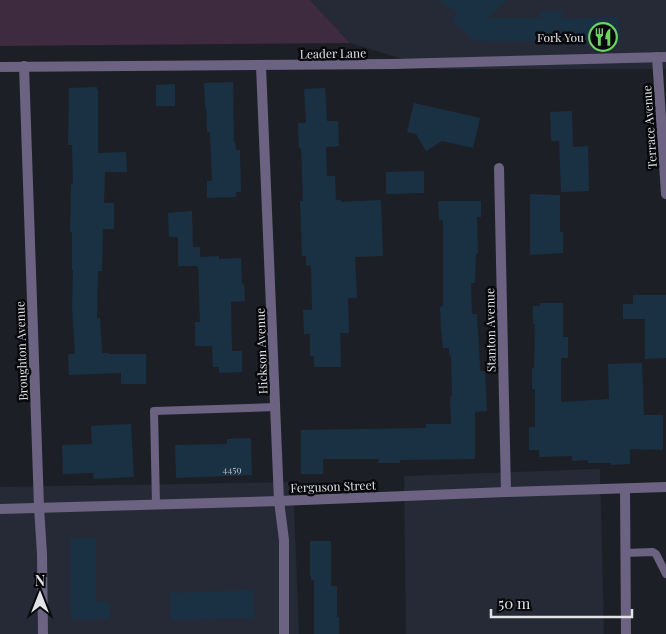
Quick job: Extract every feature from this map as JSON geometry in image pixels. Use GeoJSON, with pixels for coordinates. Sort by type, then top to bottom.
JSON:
{"type":"FeatureCollection","features":[{"type":"Feature","properties":{"kind":"street","name":"Leader Lane"},"geometry":{"type":"LineString","coordinates":[[0,67],[394,64],[661,57]]}},
{"type":"Feature","properties":{"kind":"street","name":"Terrace Avenue"},"geometry":{"type":"LineString","coordinates":[[661,57],[666,194]]}},
{"type":"Feature","properties":{"kind":"street","name":"Broughton Avenue"},"geometry":{"type":"LineString","coordinates":[[24,66],[42,554],[43,634]]}},
{"type":"Feature","properties":{"kind":"street","name":"Hickson Avenue"},"geometry":{"type":"LineString","coordinates":[[261,66],[279,501],[284,540],[284,634]]}},
{"type":"Feature","properties":{"kind":"street","name":"Stanton Avenue"},"geometry":{"type":"LineString","coordinates":[[499,168],[506,492]]}},
{"type":"Feature","properties":{"kind":"street","name":"Ferguson Street"},"geometry":{"type":"LineString","coordinates":[[0,509],[666,487]]}},
{"type":"Feature","properties":{"kind":"street"},"geometry":{"type":"LineString","coordinates":[[625,489],[626,634]]}},
{"type":"Feature","properties":{"kind":"lane"},"geometry":{"type":"LineString","coordinates":[[156,504],[154,411],[276,407]]}},
{"type":"Feature","properties":{"kind":"lane"},"geometry":{"type":"LineString","coordinates":[[626,552],[653,552],[656,554],[666,574]]}},
{"type":"Feature","properties":{"kind":"shaded area"},"geometry":{"type":"Polygon","coordinates":[[[0,0],[310,0],[350,43],[0,46],[0,0]]]}},
{"type":"Feature","properties":{"kind":"shaded area"},"geometry":{"type":"Polygon","coordinates":[[[310,0],[666,0],[666,69],[436,69],[350,43],[310,0]]]}},
{"type":"Feature","properties":{"kind":"shaded area"},"geometry":{"type":"Polygon","coordinates":[[[600,469],[604,634],[406,634],[404,476],[600,469]]]}},
{"type":"Feature","properties":{"kind":"shaded area"},"geometry":{"type":"Polygon","coordinates":[[[293,482],[299,634],[0,634],[0,487],[293,482]]]}},
{"type":"Feature","properties":{"kind":"building"},"geometry":{"type":"Polygon","coordinates":[[[438,0],[507,0],[488,18],[540,18],[540,11],[562,12],[562,19],[619,17],[620,42],[474,41],[451,20],[458,13],[438,0]]]}},
{"type":"Feature","properties":{"kind":"building"},"geometry":{"type":"Polygon","coordinates":[[[233,82],[234,142],[236,150],[240,150],[241,192],[236,192],[236,197],[207,198],[207,181],[212,181],[210,132],[207,132],[204,83],[233,82]]]}},
{"type":"Feature","properties":{"kind":"building"},"geometry":{"type":"Polygon","coordinates":[[[175,84],[175,106],[156,106],[156,85],[175,84]]]}},
{"type":"Feature","properties":{"kind":"building"},"geometry":{"type":"Polygon","coordinates":[[[97,87],[98,153],[126,152],[127,172],[105,172],[104,203],[114,203],[114,229],[103,229],[102,271],[98,271],[97,318],[100,318],[102,353],[146,354],[146,384],[121,384],[121,373],[69,375],[68,354],[75,354],[72,307],[72,232],[70,232],[71,184],[73,184],[72,145],[68,145],[69,88],[97,87]]]}},
{"type":"Feature","properties":{"kind":"building"},"geometry":{"type":"Polygon","coordinates":[[[325,88],[327,121],[338,121],[339,146],[326,147],[327,176],[335,176],[336,200],[341,200],[341,202],[381,200],[383,256],[355,257],[357,298],[348,298],[349,333],[340,333],[341,367],[314,367],[314,356],[310,356],[310,334],[304,334],[303,310],[312,310],[311,265],[306,266],[306,256],[302,256],[300,201],[303,201],[298,123],[306,123],[304,89],[325,88]]]}},
{"type":"Feature","properties":{"kind":"building"},"geometry":{"type":"Polygon","coordinates":[[[414,103],[480,118],[473,148],[442,141],[426,151],[416,134],[407,132],[414,103]]]}},
{"type":"Feature","properties":{"kind":"building"},"geometry":{"type":"Polygon","coordinates":[[[572,111],[573,147],[588,146],[589,191],[561,192],[559,141],[551,141],[550,112],[572,111]]]}},
{"type":"Feature","properties":{"kind":"building"},"geometry":{"type":"Polygon","coordinates":[[[424,171],[424,193],[386,194],[386,172],[424,171]]]}},
{"type":"Feature","properties":{"kind":"building"},"geometry":{"type":"Polygon","coordinates":[[[530,194],[560,195],[560,232],[563,232],[563,253],[530,255],[530,194]]]}},
{"type":"Feature","properties":{"kind":"building"},"geometry":{"type":"Polygon","coordinates":[[[438,201],[481,201],[481,217],[477,217],[478,254],[476,254],[475,283],[471,283],[472,314],[477,314],[480,371],[485,371],[487,411],[475,412],[475,459],[400,460],[400,463],[378,463],[379,459],[323,459],[323,474],[301,474],[301,430],[426,428],[426,424],[451,424],[451,355],[449,356],[449,348],[443,348],[441,329],[440,307],[443,306],[443,220],[439,220],[438,201]]]}},
{"type":"Feature","properties":{"kind":"building"},"geometry":{"type":"Polygon","coordinates":[[[192,211],[193,247],[200,247],[200,257],[219,256],[219,259],[241,258],[245,301],[231,302],[232,351],[242,351],[242,372],[219,373],[219,367],[213,367],[212,346],[195,346],[195,322],[200,322],[198,266],[178,266],[178,237],[169,237],[168,213],[192,211]]]}},
{"type":"Feature","properties":{"kind":"building"},"geometry":{"type":"Polygon","coordinates":[[[633,295],[666,295],[666,358],[645,359],[645,319],[623,319],[623,304],[633,304],[633,295]]]}},
{"type":"Feature","properties":{"kind":"building"},"geometry":{"type":"Polygon","coordinates":[[[540,303],[563,303],[563,337],[568,337],[568,358],[561,358],[561,402],[609,399],[608,364],[642,363],[644,415],[663,415],[663,450],[630,449],[630,464],[611,465],[611,463],[588,463],[588,460],[572,461],[572,456],[539,457],[539,450],[529,450],[529,427],[535,427],[535,389],[532,389],[535,324],[533,324],[533,306],[540,306],[540,303]]]}},
{"type":"Feature","properties":{"kind":"building"},"geometry":{"type":"Polygon","coordinates":[[[131,424],[134,477],[94,479],[93,473],[63,474],[62,445],[92,444],[91,426],[131,424]]]}},
{"type":"Feature","properties":{"kind":"building"},"geometry":{"type":"Polygon","coordinates":[[[251,438],[252,475],[176,478],[175,445],[227,444],[227,439],[251,438]]]}},
{"type":"Feature","properties":{"kind":"building"},"geometry":{"type":"Polygon","coordinates":[[[70,538],[96,538],[96,602],[109,602],[110,619],[71,620],[70,538]]]}},
{"type":"Feature","properties":{"kind":"building"},"geometry":{"type":"Polygon","coordinates":[[[310,541],[331,541],[331,586],[337,586],[339,634],[314,634],[314,580],[311,580],[310,576],[310,541]]]}},
{"type":"Feature","properties":{"kind":"building"},"geometry":{"type":"Polygon","coordinates":[[[253,590],[254,618],[171,620],[170,593],[253,590]]]}},
{"type":"Feature","properties":{"kind":"place","name":"Fork You"},"geometry":{"type":"Point","coordinates":[603,37]}}]}
